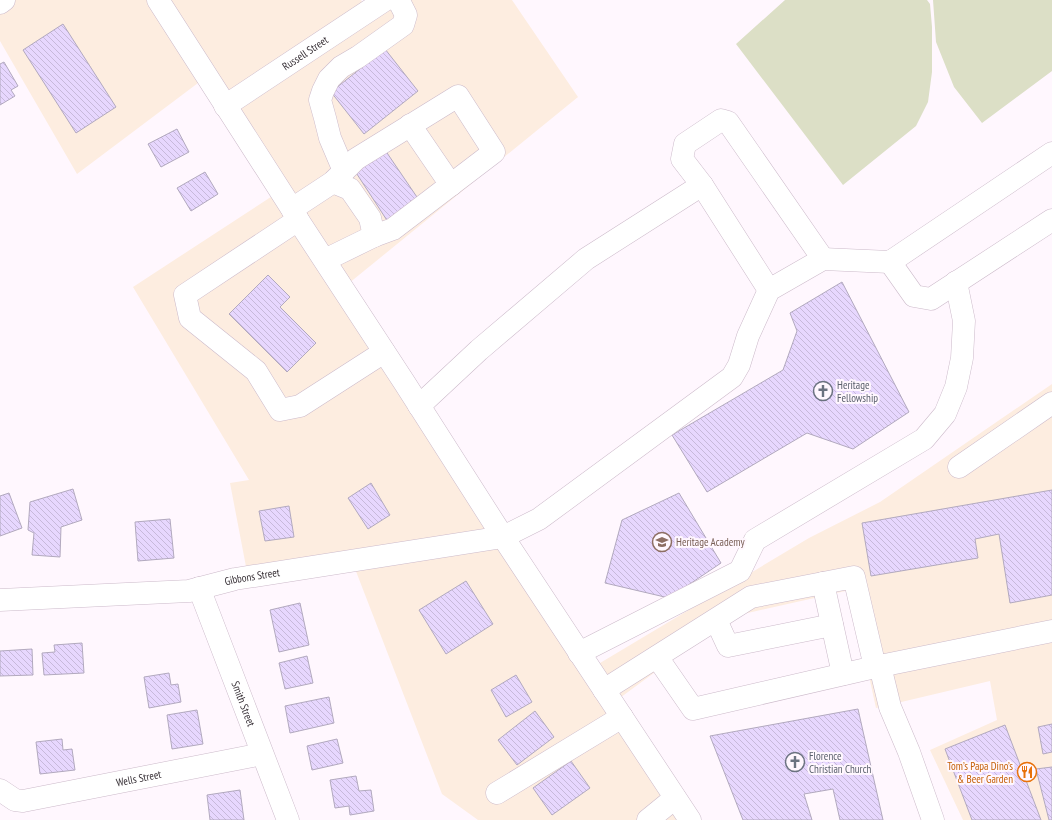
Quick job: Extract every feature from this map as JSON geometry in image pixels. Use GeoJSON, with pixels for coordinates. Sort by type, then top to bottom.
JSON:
{"type":"FeatureCollection","features":[{"type":"Feature","properties":{"kind":"street"},"geometry":{"type":"LineString","coordinates":[[0,3],[4,0]]}},
{"type":"Feature","properties":{"kind":"street"},"geometry":{"type":"LineString","coordinates":[[158,0],[503,536],[690,820]]}},
{"type":"Feature","properties":{"kind":"street","name":"Russell Street"},"geometry":{"type":"LineString","coordinates":[[225,106],[385,0]]}},
{"type":"Feature","properties":{"kind":"street"},"geometry":{"type":"LineString","coordinates":[[374,236],[370,218],[350,189],[339,177],[320,100],[329,79],[341,67],[358,57],[403,25],[406,15],[397,0]]}},
{"type":"Feature","properties":{"kind":"street"},"geometry":{"type":"LineString","coordinates":[[325,260],[374,236],[393,229],[494,152],[458,96],[356,159],[339,177],[295,215],[185,295],[190,318],[256,371],[280,410],[300,406],[384,352]]}},
{"type":"Feature","properties":{"kind":"street"},"geometry":{"type":"LineString","coordinates":[[823,259],[728,122],[721,120],[686,144],[682,159],[702,185],[769,290],[823,259],[890,262],[1052,153]]}},
{"type":"Feature","properties":{"kind":"street"},"geometry":{"type":"LineString","coordinates":[[410,125],[451,185]]}},
{"type":"Feature","properties":{"kind":"street"},"geometry":{"type":"LineString","coordinates":[[420,406],[479,350],[586,259],[702,185]]}},
{"type":"Feature","properties":{"kind":"street"},"geometry":{"type":"LineString","coordinates":[[890,262],[914,296],[931,300],[956,282],[1052,220]]}},
{"type":"Feature","properties":{"kind":"street"},"geometry":{"type":"LineString","coordinates":[[579,653],[740,571],[755,540],[924,438],[945,414],[956,388],[962,358],[964,321],[956,282]]}},
{"type":"Feature","properties":{"kind":"street","name":"Gibbons Street"},"geometry":{"type":"LineString","coordinates":[[0,600],[189,591],[235,579],[503,536],[539,519],[732,377],[739,365],[748,336],[769,290]]}},
{"type":"Feature","properties":{"kind":"street"},"geometry":{"type":"LineString","coordinates":[[960,467],[1052,402]]}},
{"type":"Feature","properties":{"kind":"street"},"geometry":{"type":"LineString","coordinates":[[604,690],[751,597],[854,577],[877,666],[890,707],[909,752],[932,820]]}},
{"type":"Feature","properties":{"kind":"street"},"geometry":{"type":"LineString","coordinates":[[823,583],[843,674]]}},
{"type":"Feature","properties":{"kind":"street","name":"Smith Street"},"geometry":{"type":"LineString","coordinates":[[199,588],[288,820]]}},
{"type":"Feature","properties":{"kind":"street"},"geometry":{"type":"LineString","coordinates":[[716,620],[728,646],[832,625]]}},
{"type":"Feature","properties":{"kind":"street"},"geometry":{"type":"LineString","coordinates":[[658,656],[693,709],[877,666],[1052,631]]}},
{"type":"Feature","properties":{"kind":"street"},"geometry":{"type":"LineString","coordinates":[[497,793],[622,717]]}},
{"type":"Feature","properties":{"kind":"street","name":"Wells Street"},"geometry":{"type":"LineString","coordinates":[[8,795],[23,801],[262,754]]}},
{"type":"Feature","properties":{"kind":"street"},"geometry":{"type":"LineString","coordinates":[[648,820],[676,798]]}},
{"type":"Feature","properties":{"kind":"shaded area"},"geometry":{"type":"Polygon","coordinates":[[[0,0],[361,0],[368,11],[385,0],[512,0],[578,97],[343,288],[590,669],[809,538],[880,502],[1052,384],[1052,820],[963,820],[930,750],[997,720],[990,681],[876,708],[850,590],[730,617],[613,703],[690,820],[478,820],[442,794],[352,561],[248,577],[230,483],[249,480],[133,287],[280,191],[206,77],[77,174],[0,41],[0,0]]]}},
{"type":"Feature","properties":{"kind":"green space"},"geometry":{"type":"Polygon","coordinates":[[[785,0],[927,0],[930,4],[932,27],[932,72],[928,102],[916,126],[843,185],[736,44],[785,0]]]}},
{"type":"Feature","properties":{"kind":"green space"},"geometry":{"type":"Polygon","coordinates":[[[933,0],[1052,0],[1052,71],[982,123],[954,87],[936,42],[933,0]]]}},
{"type":"Feature","properties":{"kind":"building"},"geometry":{"type":"Polygon","coordinates":[[[63,24],[116,107],[76,133],[23,50],[63,24]]]}},
{"type":"Feature","properties":{"kind":"building"},"geometry":{"type":"Polygon","coordinates":[[[385,49],[418,91],[364,134],[331,92],[385,49]]]}},
{"type":"Feature","properties":{"kind":"building"},"geometry":{"type":"Polygon","coordinates":[[[4,62],[18,86],[11,90],[15,96],[0,105],[0,64],[4,62]]]}},
{"type":"Feature","properties":{"kind":"building"},"geometry":{"type":"Polygon","coordinates":[[[177,129],[189,152],[161,167],[148,144],[177,129]]]}},
{"type":"Feature","properties":{"kind":"building"},"geometry":{"type":"Polygon","coordinates":[[[383,147],[421,203],[390,225],[353,168],[383,147]]]}},
{"type":"Feature","properties":{"kind":"building"},"geometry":{"type":"Polygon","coordinates":[[[205,172],[218,194],[191,211],[177,188],[205,172]]]}},
{"type":"Feature","properties":{"kind":"building"},"geometry":{"type":"Polygon","coordinates":[[[268,275],[290,297],[280,307],[316,343],[287,372],[229,314],[268,275]]]}},
{"type":"Feature","properties":{"kind":"building","name":"Heritage Fellowship"},"geometry":{"type":"Polygon","coordinates":[[[842,282],[909,412],[853,449],[807,433],[707,492],[672,435],[783,370],[797,331],[790,313],[842,282]]]}},
{"type":"Feature","properties":{"kind":"building"},"geometry":{"type":"Polygon","coordinates":[[[371,483],[390,515],[368,529],[348,498],[371,483]]]}},
{"type":"Feature","properties":{"kind":"building"},"geometry":{"type":"Polygon","coordinates":[[[73,489],[82,520],[61,527],[60,557],[32,555],[34,533],[28,530],[30,502],[73,489]]]}},
{"type":"Feature","properties":{"kind":"building"},"geometry":{"type":"Polygon","coordinates":[[[1052,490],[1052,595],[1010,603],[999,534],[975,539],[978,558],[871,576],[862,523],[1052,490]]]}},
{"type":"Feature","properties":{"kind":"building"},"geometry":{"type":"Polygon","coordinates":[[[9,493],[22,528],[0,536],[0,496],[9,493]]]}},
{"type":"Feature","properties":{"kind":"building","name":"Heritage Academy"},"geometry":{"type":"Polygon","coordinates":[[[679,493],[721,563],[669,598],[605,583],[622,520],[679,493]]]}},
{"type":"Feature","properties":{"kind":"building"},"geometry":{"type":"Polygon","coordinates":[[[289,506],[294,537],[265,541],[259,511],[289,506]]]}},
{"type":"Feature","properties":{"kind":"building"},"geometry":{"type":"Polygon","coordinates":[[[170,519],[174,558],[138,561],[135,522],[170,519]]]}},
{"type":"Feature","properties":{"kind":"building"},"geometry":{"type":"Polygon","coordinates":[[[466,581],[493,624],[446,654],[419,610],[466,581]]]}},
{"type":"Feature","properties":{"kind":"building"},"geometry":{"type":"Polygon","coordinates":[[[300,603],[309,645],[279,652],[270,610],[300,603]]]}},
{"type":"Feature","properties":{"kind":"building"},"geometry":{"type":"Polygon","coordinates":[[[82,643],[84,673],[44,675],[42,653],[55,652],[54,645],[82,643]]]}},
{"type":"Feature","properties":{"kind":"building"},"geometry":{"type":"Polygon","coordinates":[[[32,649],[33,675],[0,676],[0,651],[32,649]]]}},
{"type":"Feature","properties":{"kind":"building"},"geometry":{"type":"Polygon","coordinates":[[[307,656],[313,683],[285,689],[279,663],[307,656]]]}},
{"type":"Feature","properties":{"kind":"building"},"geometry":{"type":"Polygon","coordinates":[[[169,673],[171,685],[178,684],[181,702],[149,708],[144,677],[169,673]]]}},
{"type":"Feature","properties":{"kind":"building"},"geometry":{"type":"Polygon","coordinates":[[[516,675],[532,702],[506,717],[491,690],[516,675]]]}},
{"type":"Feature","properties":{"kind":"building"},"geometry":{"type":"Polygon","coordinates":[[[329,697],[334,723],[290,733],[285,706],[329,697]]]}},
{"type":"Feature","properties":{"kind":"building","name":"Florence Christian Church"},"geometry":{"type":"Polygon","coordinates":[[[858,709],[883,820],[840,820],[833,789],[804,794],[812,820],[743,820],[710,736],[858,709]]]}},
{"type":"Feature","properties":{"kind":"building"},"geometry":{"type":"Polygon","coordinates":[[[197,710],[203,744],[172,749],[167,715],[197,710]]]}},
{"type":"Feature","properties":{"kind":"building"},"geometry":{"type":"Polygon","coordinates":[[[535,711],[554,737],[517,765],[498,740],[535,711]]]}},
{"type":"Feature","properties":{"kind":"building"},"geometry":{"type":"Polygon","coordinates":[[[1052,724],[1052,752],[1043,754],[1038,727],[1052,724]]]}},
{"type":"Feature","properties":{"kind":"building"},"geometry":{"type":"Polygon","coordinates":[[[1005,725],[1041,820],[972,820],[945,749],[1005,725]]]}},
{"type":"Feature","properties":{"kind":"building"},"geometry":{"type":"Polygon","coordinates":[[[62,739],[63,750],[72,749],[75,770],[40,774],[36,742],[62,739]]]}},
{"type":"Feature","properties":{"kind":"building"},"geometry":{"type":"Polygon","coordinates":[[[337,739],[343,763],[312,770],[307,746],[337,739]]]}},
{"type":"Feature","properties":{"kind":"building"},"geometry":{"type":"Polygon","coordinates":[[[571,761],[590,788],[552,815],[533,788],[571,761]]]}},
{"type":"Feature","properties":{"kind":"building"},"geometry":{"type":"Polygon","coordinates":[[[1052,767],[1052,820],[1049,820],[1036,769],[1052,767]]]}},
{"type":"Feature","properties":{"kind":"building"},"geometry":{"type":"Polygon","coordinates":[[[356,776],[359,791],[371,790],[374,811],[350,815],[349,806],[335,808],[330,780],[356,776]]]}},
{"type":"Feature","properties":{"kind":"building"},"geometry":{"type":"Polygon","coordinates":[[[240,790],[244,820],[210,820],[207,795],[240,790]]]}},
{"type":"Feature","properties":{"kind":"place","name":"Heritage Fellowship"},"geometry":{"type":"Point","coordinates":[823,391]}},
{"type":"Feature","properties":{"kind":"place","name":"Heritage Academy"},"geometry":{"type":"Point","coordinates":[662,542]}},
{"type":"Feature","properties":{"kind":"place","name":"Florence Christian Church"},"geometry":{"type":"Point","coordinates":[795,762]}},
{"type":"Feature","properties":{"kind":"place","name":"Tom’s Papa Dino’s & Beer Garden"},"geometry":{"type":"Point","coordinates":[1027,772]}}]}
